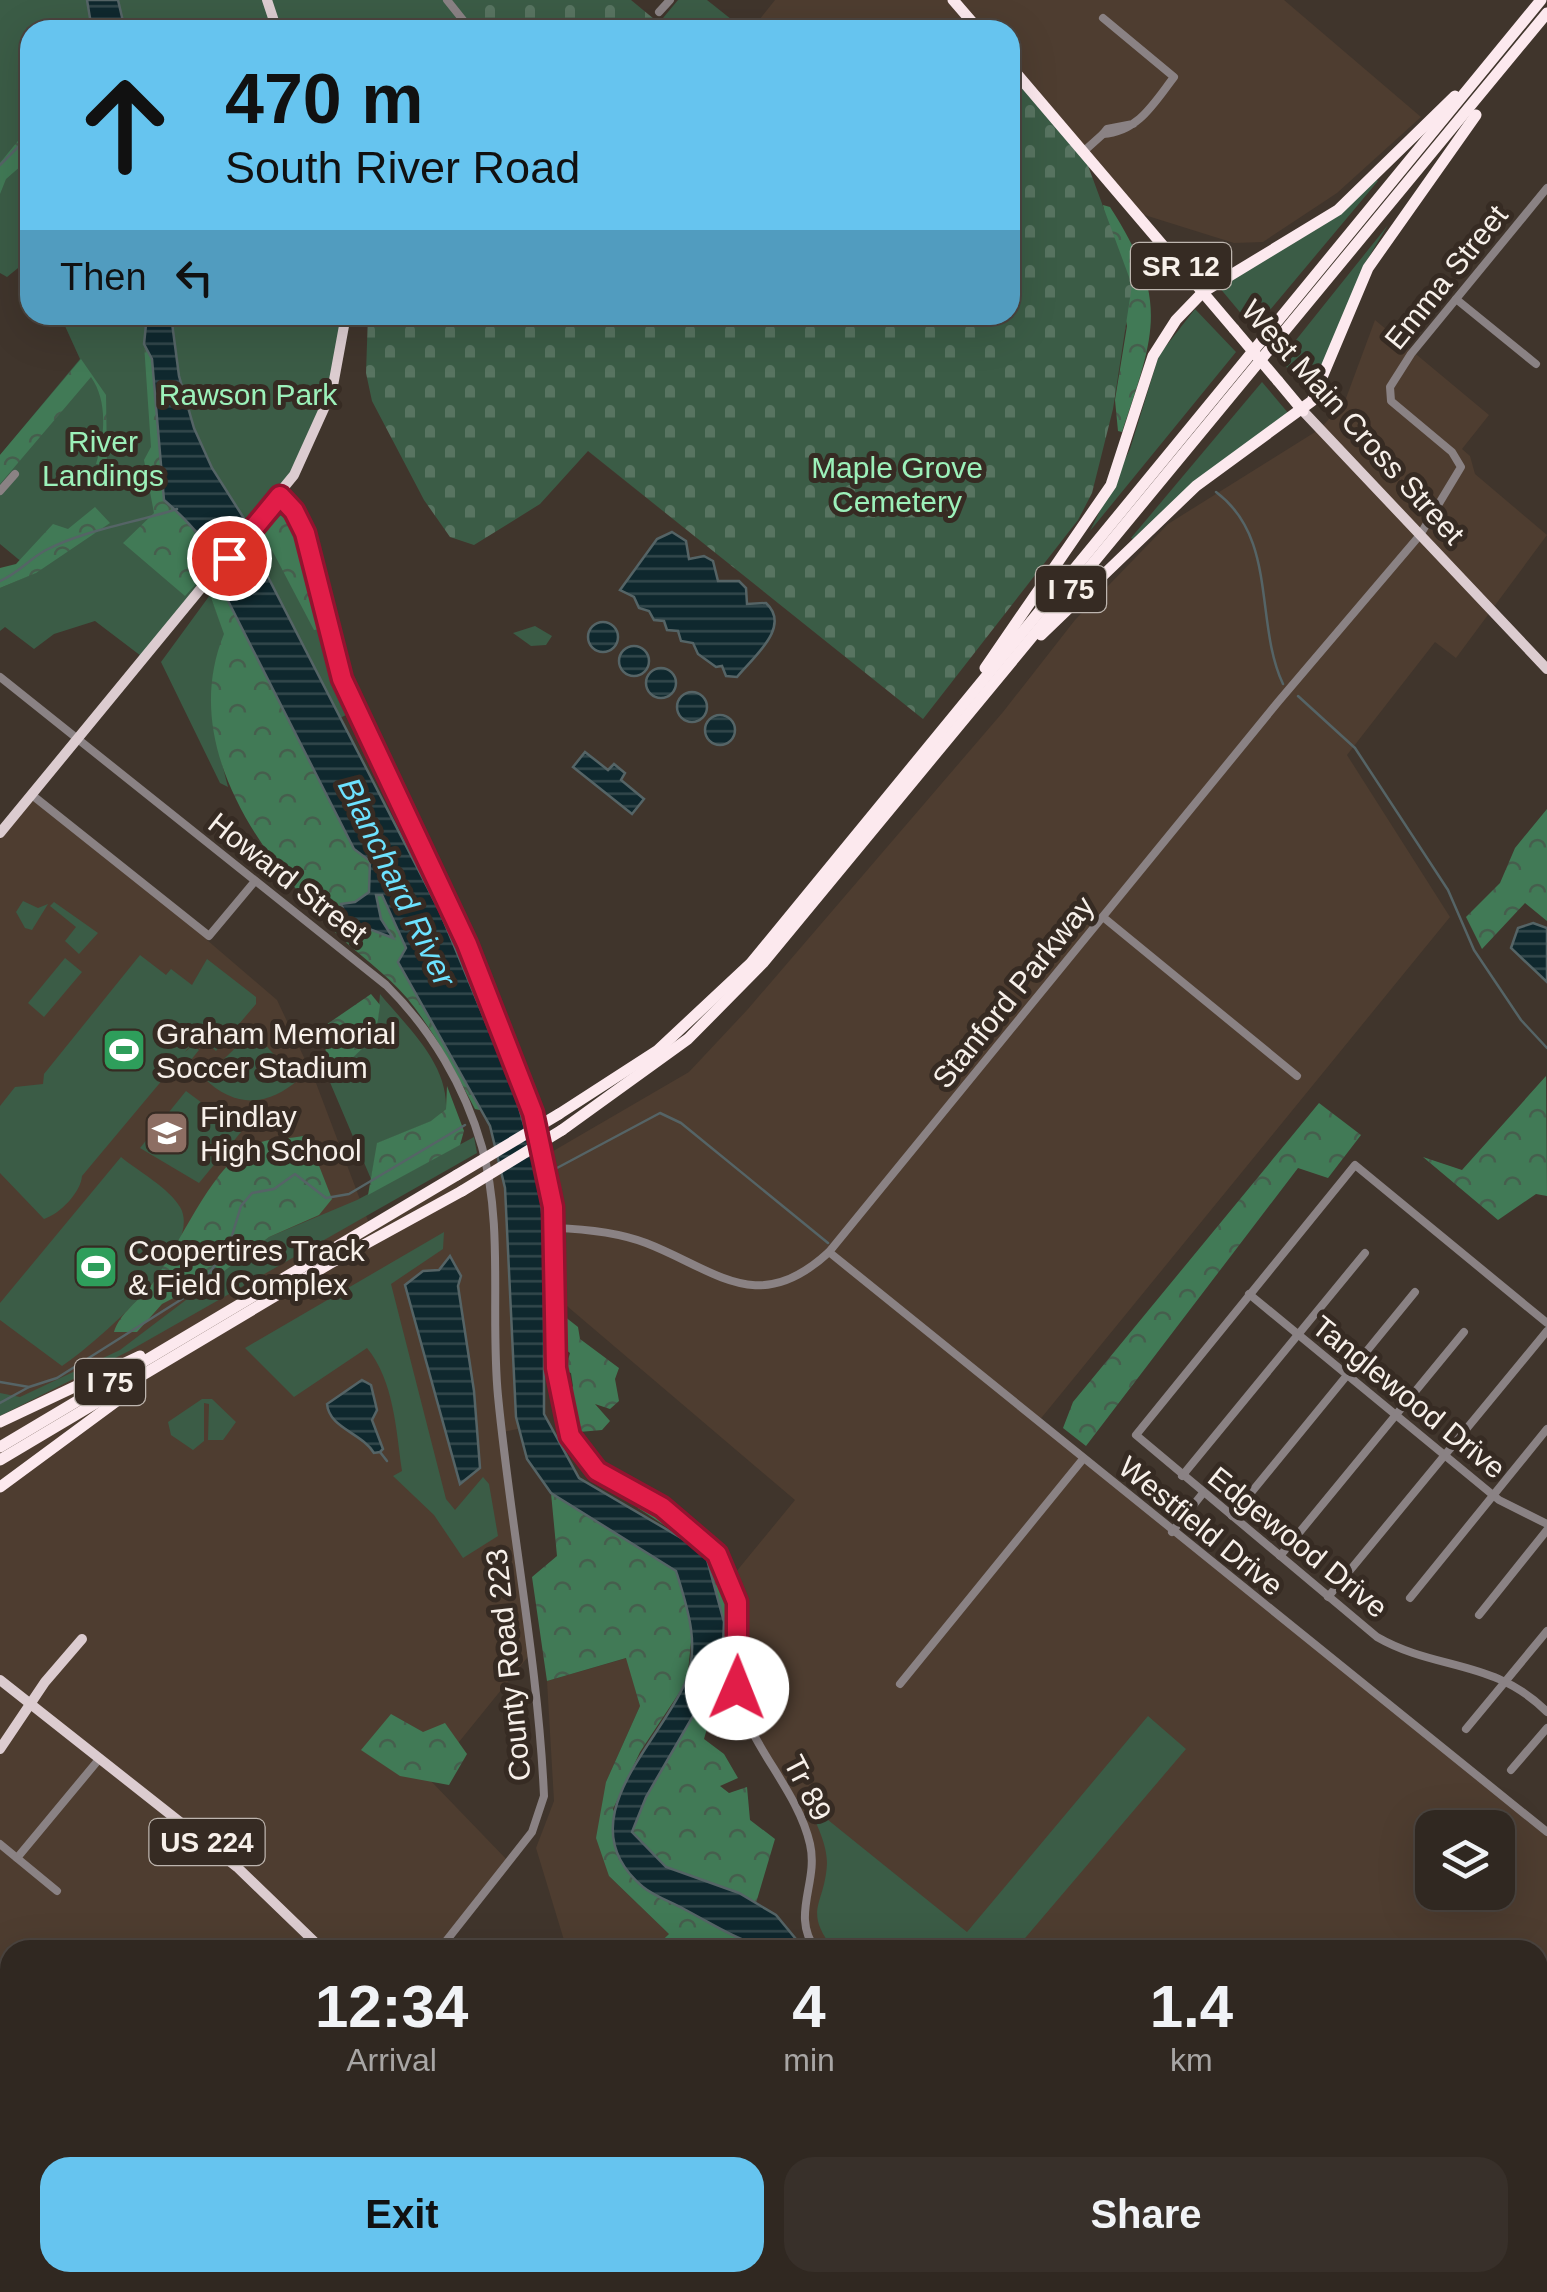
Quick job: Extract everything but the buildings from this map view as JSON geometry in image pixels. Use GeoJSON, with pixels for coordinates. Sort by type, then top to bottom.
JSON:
{"type":"FeatureCollection","features":[{"type":"Feature","properties":{"kind":"highway"},"geometry":{"type":"LineString","coordinates":[[953,0],[970,20]]}},
{"type":"Feature","properties":{"kind":"highway","name":"I 75"},"geometry":{"type":"LineString","coordinates":[[0,1447],[559,1114],[648,1057],[714,1002],[1541,0]]}},
{"type":"Feature","properties":{"kind":"highway","name":"I 75"},"geometry":{"type":"LineString","coordinates":[[0,1460],[562,1130],[669,1054],[720,1009],[1482,97],[1547,13]]}},
{"type":"Feature","properties":{"kind":"highway"},"geometry":{"type":"LineString","coordinates":[[958,710],[1105,496],[1128,444],[1154,356],[1176,320],[1203,292],[1338,210],[1454,98],[1523,22]]}},
{"type":"Feature","properties":{"kind":"highway","name":"West Main Cross Street"},"geometry":{"type":"LineString","coordinates":[[1020,78],[1303,411]]}},
{"type":"Feature","properties":{"kind":"highway"},"geometry":{"type":"LineString","coordinates":[[977,703],[1169,509],[1303,411],[1326,376],[1368,268],[1466,130],[1482,97]]}},
{"type":"Feature","properties":{"kind":"highway"},"geometry":{"type":"LineString","coordinates":[[0,1422],[219,1317]]}},
{"type":"Feature","properties":{"kind":"highway"},"geometry":{"type":"LineString","coordinates":[[0,1487],[193,1344]]}},
{"type":"Feature","properties":{"kind":"main road"},"geometry":{"type":"LineString","coordinates":[[0,834],[280,496],[304,458],[326,410],[344,325]]}},
{"type":"Feature","properties":{"kind":"main road","name":"West Main Cross Street"},"geometry":{"type":"LineString","coordinates":[[1303,411],[1547,669]]}},
{"type":"Feature","properties":{"kind":"main road"},"geometry":{"type":"LineString","coordinates":[[0,1749],[82,1639]]}},
{"type":"Feature","properties":{"kind":"main road","name":"US 224"},"geometry":{"type":"LineString","coordinates":[[0,1680],[236,1867],[313,1940]]}},
{"type":"Feature","properties":{"kind":"street"},"geometry":{"type":"LineString","coordinates":[[447,0],[463,20]]}},
{"type":"Feature","properties":{"kind":"street"},"geometry":{"type":"LineString","coordinates":[[659,12],[670,0]]}},
{"type":"Feature","properties":{"kind":"street"},"geometry":{"type":"LineString","coordinates":[[1084,152],[1107,128],[1132,124],[1174,77],[1103,18]]}},
{"type":"Feature","properties":{"kind":"street","name":"Emma Street"},"geometry":{"type":"LineString","coordinates":[[1420,536],[1461,467],[1452,452],[1391,401],[1390,387],[1547,188]]}},
{"type":"Feature","properties":{"kind":"street"},"geometry":{"type":"LineString","coordinates":[[1456,299],[1536,364]]}},
{"type":"Feature","properties":{"kind":"street"},"geometry":{"type":"LineString","coordinates":[[0,491],[14,474]]}},
{"type":"Feature","properties":{"kind":"street","name":"Tr 89"},"geometry":{"type":"LineString","coordinates":[[280,496],[294,511],[305,533],[342,679],[467,944],[527,1094],[550,1183],[555,1228],[559,1392],[575,1446],[597,1471],[646,1497],[697,1534],[717,1554],[730,1578],[737,1602],[739,1699],[809,1838],[811,1877],[802,1922],[811,1940]]}},
{"type":"Feature","properties":{"kind":"street","name":"Stanford Parkway"},"geometry":{"type":"LineString","coordinates":[[555,1228],[642,1241],[710,1276],[739,1284],[788,1278],[829,1252],[1420,536]]}},
{"type":"Feature","properties":{"kind":"street","name":"Howard Street"},"geometry":{"type":"LineString","coordinates":[[0,678],[390,988],[434,1045],[464,1097],[490,1186],[495,1342]]}},
{"type":"Feature","properties":{"kind":"street"},"geometry":{"type":"LineString","coordinates":[[32,795],[209,936],[255,882]]}},
{"type":"Feature","properties":{"kind":"street"},"geometry":{"type":"LineString","coordinates":[[1103,917],[1297,1076]]}},
{"type":"Feature","properties":{"kind":"street"},"geometry":{"type":"LineString","coordinates":[[1248,1294],[1355,1165],[1547,1323]]}},
{"type":"Feature","properties":{"kind":"street","name":"Westfield Drive"},"geometry":{"type":"LineString","coordinates":[[829,1252],[1547,1832]]}},
{"type":"Feature","properties":{"kind":"street"},"geometry":{"type":"LineString","coordinates":[[1182,1476],[1365,1253]]}},
{"type":"Feature","properties":{"kind":"street"},"geometry":{"type":"LineString","coordinates":[[1232,1516],[1415,1292]]}},
{"type":"Feature","properties":{"kind":"street","name":"Tanglewood Drive"},"geometry":{"type":"LineString","coordinates":[[1248,1294],[1493,1496],[1547,1527]]}},
{"type":"Feature","properties":{"kind":"street","name":"Edgewood Drive"},"geometry":{"type":"LineString","coordinates":[[1248,1294],[1137,1437],[1365,1628],[1399,1648],[1475,1667],[1506,1680],[1547,1712]]}},
{"type":"Feature","properties":{"kind":"street"},"geometry":{"type":"LineString","coordinates":[[1328,1597],[1547,1331]]}},
{"type":"Feature","properties":{"kind":"street"},"geometry":{"type":"LineString","coordinates":[[1280,1556],[1464,1332]]}},
{"type":"Feature","properties":{"kind":"street","name":"County Road 223"},"geometry":{"type":"LineString","coordinates":[[447,1940],[532,1832],[544,1800],[495,1342]]}},
{"type":"Feature","properties":{"kind":"street"},"geometry":{"type":"LineString","coordinates":[[1410,1598],[1547,1430]]}},
{"type":"Feature","properties":{"kind":"street"},"geometry":{"type":"LineString","coordinates":[[900,1684],[1082,1459]]}},
{"type":"Feature","properties":{"kind":"street"},"geometry":{"type":"LineString","coordinates":[[1172,1532],[1203,1493]]}},
{"type":"Feature","properties":{"kind":"street"},"geometry":{"type":"LineString","coordinates":[[1478,1616],[1547,1527]]}},
{"type":"Feature","properties":{"kind":"street"},"geometry":{"type":"LineString","coordinates":[[1466,1729],[1547,1631]]}},
{"type":"Feature","properties":{"kind":"street"},"geometry":{"type":"LineString","coordinates":[[1511,1770],[1547,1728]]}},
{"type":"Feature","properties":{"kind":"street"},"geometry":{"type":"LineString","coordinates":[[17,1858],[100,1758]]}},
{"type":"Feature","properties":{"kind":"street"},"geometry":{"type":"LineString","coordinates":[[0,1844],[56,1891]]}},
{"type":"Feature","properties":{"kind":"shaded area"},"geometry":{"type":"Polygon","coordinates":[[[775,0],[1284,0],[1421,117],[1337,193],[1263,242],[1234,243],[1135,212],[1020,78],[1020,20],[970,20],[965,15],[961,20],[759,20],[775,0]]]}},
{"type":"Feature","properties":{"kind":"shaded area"},"geometry":{"type":"Polygon","coordinates":[[[1375,320],[1489,415],[1462,449],[1470,456],[1475,474],[1547,535],[1456,658],[1435,642],[1347,755],[1450,917],[1038,1422],[1547,1833],[1547,1940],[809,1940],[806,1936],[813,1858],[803,1825],[744,1712],[737,1688],[738,1621],[731,1578],[795,1500],[554,1295],[549,1183],[543,1157],[689,1072],[748,1009],[1003,712],[1075,620],[1168,524],[1320,429],[1345,401],[1375,320]]]}},
{"type":"Feature","properties":{"kind":"shaded area"},"geometry":{"type":"Polygon","coordinates":[[[32,795],[209,936],[207,940],[277,1000],[316,1083],[370,1226],[507,1146],[532,1426],[503,1432],[531,1653],[429,1779],[509,1862],[447,1940],[0,1940],[0,833],[32,795]]]}},
{"type":"Feature","properties":{"kind":"shaded area"},"geometry":{"type":"Polygon","coordinates":[[[627,1658],[640,1706],[606,1782],[609,1876],[669,1934],[662,1940],[564,1940],[536,1848],[554,1801],[547,1681],[627,1658]]]}},
{"type":"Feature","properties":{"kind":"green space"},"geometry":{"type":"Polygon","coordinates":[[[0,0],[447,0],[463,20],[20,20],[20,266],[7,277],[0,273],[0,0]]]}},
{"type":"Feature","properties":{"kind":"green space"},"geometry":{"type":"Polygon","coordinates":[[[447,0],[631,0],[654,19],[653,20],[463,20],[447,0]]]}},
{"type":"Feature","properties":{"kind":"green space"},"geometry":{"type":"Polygon","coordinates":[[[678,0],[707,0],[732,20],[661,20],[678,0]]]}},
{"type":"Feature","properties":{"kind":"green space","name":"Maple Grove Cemetery"},"geometry":{"type":"Polygon","coordinates":[[[1020,78],[1083,152],[1132,285],[1113,409],[1092,493],[1078,520],[923,719],[588,451],[540,504],[474,545],[450,537],[424,500],[372,401],[366,373],[368,325],[1020,325],[1020,78]]]}},
{"type":"Feature","properties":{"kind":"green space"},"geometry":{"type":"Polygon","coordinates":[[[20,138],[20,167],[6,179],[0,194],[0,163],[20,138]]]}},
{"type":"Feature","properties":{"kind":"green space"},"geometry":{"type":"Polygon","coordinates":[[[1375,179],[1378,181],[1254,329],[1219,287],[1325,224],[1375,179]]]}},
{"type":"Feature","properties":{"kind":"green space"},"geometry":{"type":"Polygon","coordinates":[[[1103,205],[1110,207],[1129,239],[1149,293],[1149,342],[1122,432],[1118,431],[1115,400],[1127,326],[1103,205]]]}},
{"type":"Feature","properties":{"kind":"green space"},"geometry":{"type":"Polygon","coordinates":[[[1388,225],[1364,265],[1313,391],[1309,392],[1280,360],[1388,225]]]}},
{"type":"Feature","properties":{"kind":"green space"},"geometry":{"type":"Polygon","coordinates":[[[1195,309],[1236,352],[1090,531],[1130,449],[1159,355],[1195,309]]]}},
{"type":"Feature","properties":{"kind":"green space"},"geometry":{"type":"Polygon","coordinates":[[[65,325],[344,325],[337,373],[280,496],[305,533],[329,644],[355,711],[320,727],[230,558],[145,659],[95,621],[54,634],[34,649],[5,627],[0,631],[0,588],[35,573],[0,544],[0,455],[80,359],[65,325]]]}},
{"type":"Feature","properties":{"kind":"green space"},"geometry":{"type":"Polygon","coordinates":[[[144,344],[152,359],[164,500],[192,524],[214,564],[185,596],[123,543],[154,513],[144,460],[151,447],[144,344]]]}},
{"type":"Feature","properties":{"kind":"green space","name":"River Landings"},"geometry":{"type":"Polygon","coordinates":[[[81,359],[106,395],[107,465],[96,464],[103,419],[100,397],[91,377],[0,484],[0,455],[81,359]]]}},
{"type":"Feature","properties":{"kind":"green space"},"geometry":{"type":"Polygon","coordinates":[[[1262,382],[1289,414],[1131,538],[1262,382]]]}},
{"type":"Feature","properties":{"kind":"green space"},"geometry":{"type":"Polygon","coordinates":[[[95,507],[110,523],[36,573],[0,588],[0,568],[16,564],[53,524],[68,529],[95,507]]]}},
{"type":"Feature","properties":{"kind":"green space"},"geometry":{"type":"Polygon","coordinates":[[[280,516],[290,517],[320,629],[314,630],[263,533],[280,516]]]}},
{"type":"Feature","properties":{"kind":"green space"},"geometry":{"type":"Polygon","coordinates":[[[219,583],[354,849],[371,861],[369,892],[355,902],[348,920],[393,938],[381,919],[375,895],[382,894],[406,948],[398,962],[484,1111],[475,1109],[407,998],[334,931],[279,868],[234,795],[219,756],[212,716],[213,675],[224,634],[210,595],[219,583]]]}},
{"type":"Feature","properties":{"kind":"green space"},"geometry":{"type":"Polygon","coordinates":[[[210,595],[225,634],[212,692],[215,729],[228,787],[220,783],[161,662],[210,595]]]}},
{"type":"Feature","properties":{"kind":"green space"},"geometry":{"type":"Polygon","coordinates":[[[535,626],[552,636],[546,645],[531,646],[513,633],[535,626]]]}},
{"type":"Feature","properties":{"kind":"green space"},"geometry":{"type":"Polygon","coordinates":[[[1547,809],[1547,921],[1525,903],[1482,949],[1466,917],[1500,883],[1515,848],[1547,809]]]}},
{"type":"Feature","properties":{"kind":"green space"},"geometry":{"type":"Polygon","coordinates":[[[23,901],[38,908],[48,904],[32,930],[25,928],[16,912],[23,901]]]}},
{"type":"Feature","properties":{"kind":"green space"},"geometry":{"type":"Polygon","coordinates":[[[54,902],[98,933],[79,954],[65,941],[76,927],[50,906],[54,902]]]}},
{"type":"Feature","properties":{"kind":"green space"},"geometry":{"type":"Polygon","coordinates":[[[140,955],[166,975],[171,969],[192,985],[207,959],[256,997],[256,1004],[216,1051],[199,1035],[185,1052],[193,1045],[199,1050],[186,1066],[179,1060],[82,1176],[69,1202],[44,1219],[0,1173],[0,1106],[15,1087],[43,1084],[44,1074],[140,955]]]}},
{"type":"Feature","properties":{"kind":"green space"},"geometry":{"type":"Polygon","coordinates":[[[65,958],[82,972],[44,1017],[28,1003],[65,958]]]}},
{"type":"Feature","properties":{"kind":"green space"},"geometry":{"type":"Polygon","coordinates":[[[371,994],[380,1005],[377,1027],[365,1046],[329,1080],[323,1027],[371,994]]]}},
{"type":"Feature","properties":{"kind":"green space"},"geometry":{"type":"Polygon","coordinates":[[[380,994],[433,1061],[445,1092],[446,1109],[432,1121],[378,1143],[371,1179],[329,1080],[377,1028],[380,994]]]}},
{"type":"Feature","properties":{"kind":"green space"},"geometry":{"type":"Polygon","coordinates":[[[256,1035],[298,1080],[274,1095],[251,1100],[227,1095],[204,1078],[248,1036],[256,1035]]]}},
{"type":"Feature","properties":{"kind":"green space"},"geometry":{"type":"Polygon","coordinates":[[[1546,1076],[1547,1196],[1536,1194],[1498,1220],[1423,1157],[1462,1170],[1546,1076]]]}},
{"type":"Feature","properties":{"kind":"green space"},"geometry":{"type":"Polygon","coordinates":[[[447,1086],[464,1131],[460,1145],[368,1195],[377,1143],[431,1121],[446,1109],[447,1086]]]}},
{"type":"Feature","properties":{"kind":"green space"},"geometry":{"type":"Polygon","coordinates":[[[186,1091],[241,1132],[199,1183],[140,1148],[186,1091]]]}},
{"type":"Feature","properties":{"kind":"green space"},"geometry":{"type":"Polygon","coordinates":[[[1319,1103],[1361,1135],[1328,1178],[1298,1168],[1086,1446],[1063,1428],[1073,1402],[1319,1103]]]}},
{"type":"Feature","properties":{"kind":"green space"},"geometry":{"type":"Polygon","coordinates":[[[307,1135],[332,1199],[319,1215],[269,1237],[223,1272],[162,1304],[137,1332],[114,1332],[125,1313],[152,1284],[223,1170],[259,1142],[307,1135]]]}},
{"type":"Feature","properties":{"kind":"green space"},"geometry":{"type":"Polygon","coordinates":[[[474,1137],[477,1153],[129,1351],[0,1416],[0,1393],[20,1397],[120,1350],[269,1237],[357,1200],[474,1137]]]}},
{"type":"Feature","properties":{"kind":"green space","name":"Coopertires Track & Field Complex"},"geometry":{"type":"Polygon","coordinates":[[[121,1157],[175,1200],[184,1225],[177,1247],[142,1295],[97,1339],[62,1366],[0,1320],[0,1303],[121,1157]]]}},
{"type":"Feature","properties":{"kind":"green space"},"geometry":{"type":"Polygon","coordinates":[[[444,1232],[443,1249],[391,1284],[446,1499],[455,1510],[483,1477],[489,1484],[498,1536],[463,1558],[434,1515],[393,1476],[402,1471],[392,1406],[383,1375],[367,1348],[294,1397],[245,1348],[444,1232]]]}},
{"type":"Feature","properties":{"kind":"green space"},"geometry":{"type":"Polygon","coordinates":[[[564,1316],[578,1327],[580,1339],[619,1368],[615,1379],[619,1401],[610,1409],[595,1404],[610,1421],[602,1430],[579,1432],[566,1397],[573,1386],[571,1373],[565,1371],[570,1353],[563,1348],[564,1316]]]}},
{"type":"Feature","properties":{"kind":"green space"},"geometry":{"type":"Polygon","coordinates":[[[202,1399],[212,1399],[236,1422],[223,1440],[208,1440],[209,1404],[204,1403],[204,1441],[193,1450],[171,1435],[168,1422],[202,1399]]]}},
{"type":"Feature","properties":{"kind":"green space"},"geometry":{"type":"Polygon","coordinates":[[[551,1493],[676,1571],[693,1623],[687,1681],[640,1752],[613,1809],[642,1886],[742,1940],[663,1940],[669,1934],[609,1876],[596,1838],[606,1782],[640,1706],[626,1658],[547,1681],[532,1577],[557,1556],[551,1493]]]}},
{"type":"Feature","properties":{"kind":"green space"},"geometry":{"type":"Polygon","coordinates":[[[644,1504],[671,1522],[705,1552],[638,1508],[644,1504]]]}},
{"type":"Feature","properties":{"kind":"green space"},"geometry":{"type":"Polygon","coordinates":[[[705,1552],[716,1567],[727,1604],[734,1693],[743,1723],[724,1728],[712,1711],[704,1739],[724,1754],[738,1778],[720,1786],[729,1793],[747,1787],[750,1820],[775,1839],[756,1903],[666,1867],[632,1831],[646,1797],[722,1666],[705,1552]]]}},
{"type":"Feature","properties":{"kind":"green space"},"geometry":{"type":"Polygon","coordinates":[[[391,1714],[423,1732],[445,1723],[467,1754],[449,1785],[400,1776],[361,1750],[391,1714]]]}},
{"type":"Feature","properties":{"kind":"green space"},"geometry":{"type":"Polygon","coordinates":[[[1148,1716],[1186,1749],[1024,1940],[827,1940],[817,1916],[826,1855],[807,1803],[967,1932],[1148,1716]]]}},
{"type":"Feature","properties":{"kind":"water"},"geometry":{"type":"Polygon","coordinates":[[[87,0],[118,0],[123,20],[90,20],[87,0]]]}},
{"type":"Feature","properties":{"kind":"water","name":"Blanchard River"},"geometry":{"type":"Polygon","coordinates":[[[146,325],[172,325],[179,376],[194,428],[212,468],[252,531],[267,575],[440,912],[514,1090],[539,1178],[544,1234],[544,1414],[579,1478],[705,1552],[724,1622],[722,1666],[646,1797],[632,1832],[666,1867],[739,1893],[776,1915],[797,1940],[746,1940],[729,1933],[647,1890],[621,1862],[613,1836],[615,1810],[625,1784],[673,1707],[690,1669],[691,1627],[676,1571],[551,1493],[527,1459],[516,1417],[505,1188],[490,1126],[398,962],[406,948],[382,895],[376,895],[381,919],[393,938],[348,921],[341,904],[355,902],[369,892],[370,861],[354,849],[219,583],[208,548],[164,500],[152,359],[144,344],[146,325]]]}},
{"type":"Feature","properties":{"kind":"water"},"geometry":{"type":"Polygon","coordinates":[[[672,532],[686,541],[689,559],[704,556],[713,561],[718,581],[739,581],[746,588],[747,604],[766,603],[773,612],[775,622],[767,642],[737,677],[726,676],[722,666],[716,667],[698,654],[693,643],[681,641],[678,631],[667,630],[664,621],[654,620],[649,611],[639,608],[634,597],[620,590],[657,539],[672,532]]]}},
{"type":"Feature","properties":{"kind":"water"},"geometry":{"type":"Polygon","coordinates":[[[603,622],[617,631],[618,637],[609,651],[603,652],[589,643],[588,637],[597,623],[603,622]]]}},
{"type":"Feature","properties":{"kind":"water"},"geometry":{"type":"Polygon","coordinates":[[[634,646],[648,655],[649,661],[640,675],[634,676],[620,667],[619,661],[628,647],[634,646]]]}},
{"type":"Feature","properties":{"kind":"water"},"geometry":{"type":"Polygon","coordinates":[[[661,668],[672,672],[676,683],[672,694],[661,698],[650,694],[646,683],[650,672],[661,668]]]}},
{"type":"Feature","properties":{"kind":"water"},"geometry":{"type":"Polygon","coordinates":[[[692,692],[706,701],[707,707],[698,721],[692,722],[678,713],[677,707],[686,693],[692,692]]]}},
{"type":"Feature","properties":{"kind":"water"},"geometry":{"type":"Polygon","coordinates":[[[720,715],[731,719],[735,730],[731,741],[720,745],[709,741],[705,730],[709,719],[720,715]]]}},
{"type":"Feature","properties":{"kind":"water"},"geometry":{"type":"Polygon","coordinates":[[[585,752],[608,770],[614,764],[625,773],[621,780],[644,799],[632,814],[573,767],[585,752]]]}},
{"type":"Feature","properties":{"kind":"water"},"geometry":{"type":"Polygon","coordinates":[[[1533,923],[1547,928],[1547,982],[1511,948],[1518,928],[1533,923]]]}},
{"type":"Feature","properties":{"kind":"water"},"geometry":{"type":"Polygon","coordinates":[[[450,1256],[461,1276],[458,1286],[474,1391],[480,1468],[460,1484],[405,1285],[423,1271],[439,1270],[450,1256]]]}},
{"type":"Feature","properties":{"kind":"water"},"geometry":{"type":"Polygon","coordinates":[[[362,1380],[371,1385],[377,1410],[372,1420],[383,1449],[380,1452],[374,1453],[340,1425],[327,1404],[362,1380]]]}},
{"type":"Feature","properties":{"kind":"waterway"},"geometry":{"type":"LineString","coordinates":[[0,165],[20,145]]}},
{"type":"Feature","properties":{"kind":"waterway"},"geometry":{"type":"LineString","coordinates":[[1216,492],[1249,533],[1262,582],[1274,660],[1283,684]]}},
{"type":"Feature","properties":{"kind":"waterway"},"geometry":{"type":"LineString","coordinates":[[0,581],[62,543],[177,509]]}},
{"type":"Feature","properties":{"kind":"waterway"},"geometry":{"type":"LineString","coordinates":[[1298,696],[1355,748],[1448,890],[1474,950],[1521,1020],[1547,1048]]}},
{"type":"Feature","properties":{"kind":"waterway"},"geometry":{"type":"LineString","coordinates":[[557,1168],[660,1113],[681,1123],[828,1243]]}},
{"type":"Feature","properties":{"kind":"waterway"},"geometry":{"type":"LineString","coordinates":[[0,1382],[29,1387],[57,1378],[201,1287],[231,1239],[241,1206],[252,1193],[274,1189],[295,1174],[326,1198],[349,1194],[465,1125]]}},
{"type":"Feature","properties":{"kind":"waterway"},"geometry":{"type":"LineString","coordinates":[[0,1403],[29,1387]]}},
{"type":"Feature","properties":{"kind":"waterway"},"geometry":{"type":"LineString","coordinates":[[380,1452],[387,1461]]}},
{"type":"Feature","properties":{"kind":"place","name":"Graham Memorial Soccer Stadium"},"geometry":{"type":"Point","coordinates":[124,1050]}},
{"type":"Feature","properties":{"kind":"place","name":"Findlay High School"},"geometry":{"type":"Point","coordinates":[167,1133]}},
{"type":"Feature","properties":{"kind":"place","name":"Coopertires Track & Field Complex"},"geometry":{"type":"Point","coordinates":[96,1267]}},
{"type":"Feature","properties":{"kind":"route"},"geometry":{"type":"LineString","coordinates":[[229,558],[280,496],[294,511],[305,533],[329,644],[342,679],[372,751],[467,944],[533,1113],[553,1207],[556,1368],[570,1436],[583,1458],[597,1471],[662,1507],[697,1534],[724,1564],[737,1602],[737,1688]]}},
{"type":"Feature","properties":{"kind":"park label","name":"Rawson Park"},"geometry":{"type":"Point","coordinates":[248,394]}}]}
